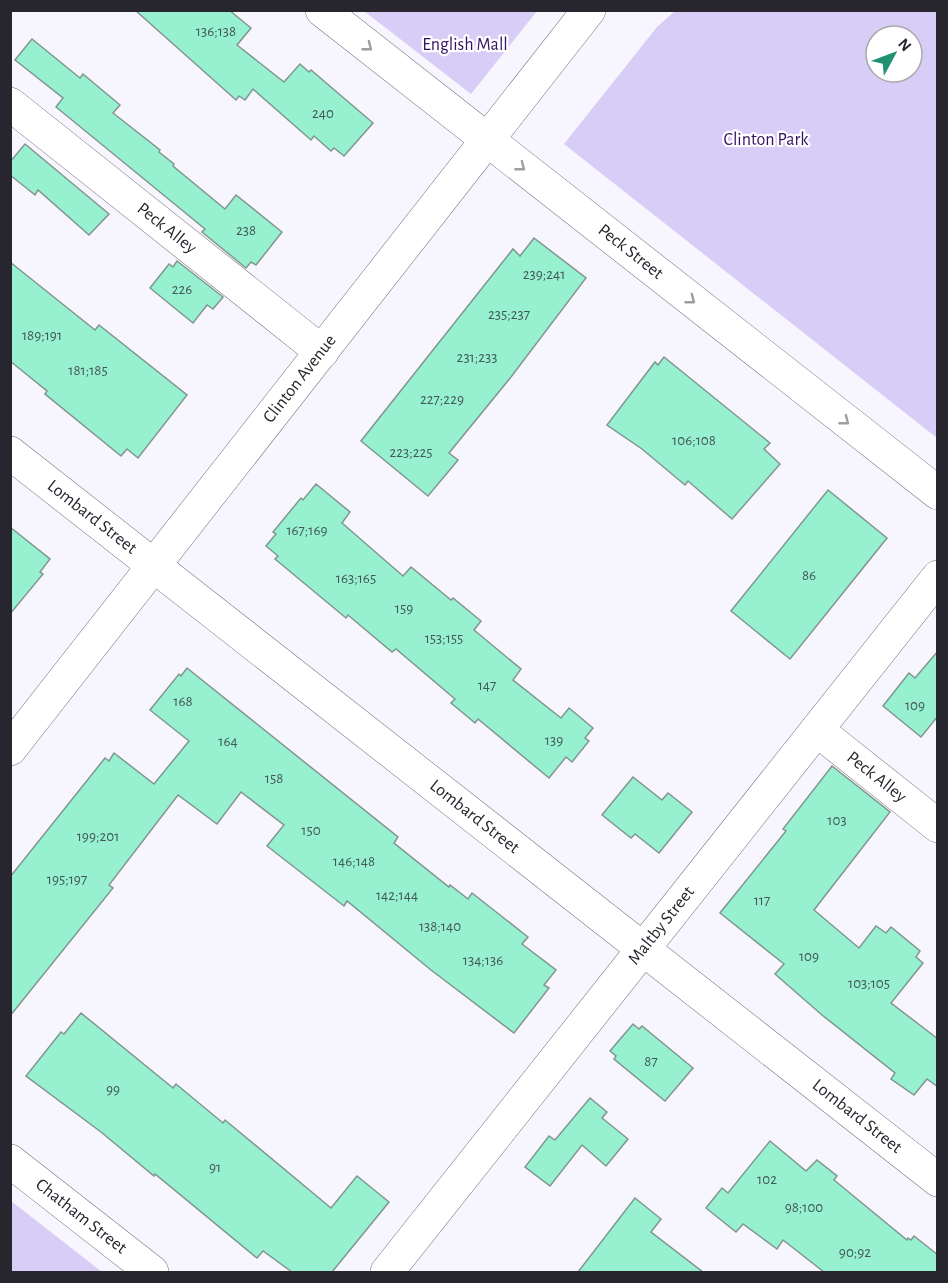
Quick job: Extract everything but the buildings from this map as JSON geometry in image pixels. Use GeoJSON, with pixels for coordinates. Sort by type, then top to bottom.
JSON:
{"type":"FeatureCollection","features":[{"type":"Feature","properties":{"kind":"street","name":"Peck Street"},"geometry":{"type":"LineString","coordinates":[[322,10],[938,493]]}},
{"type":"Feature","properties":{"kind":"street","name":"Clinton Avenue"},"geometry":{"type":"LineString","coordinates":[[10,749],[589,10]]}},
{"type":"Feature","properties":{"kind":"street","name":"Peck Alley"},"geometry":{"type":"LineString","coordinates":[[10,104],[322,352]]}},
{"type":"Feature","properties":{"kind":"street","name":"Lombard Street"},"geometry":{"type":"LineString","coordinates":[[10,453],[938,1180]]}},
{"type":"Feature","properties":{"kind":"street","name":"Maltby Street"},"geometry":{"type":"LineString","coordinates":[[387,1272],[938,577]]}},
{"type":"Feature","properties":{"kind":"street","name":"Peck Alley"},"geometry":{"type":"LineString","coordinates":[[817,730],[938,825]]}},
{"type":"Feature","properties":{"kind":"street","name":"Chatham Street"},"geometry":{"type":"LineString","coordinates":[[10,1161],[152,1272]]}},
{"type":"Feature","properties":{"kind":"green space","name":"English Mall"},"geometry":{"type":"Polygon","coordinates":[[[364,11],[537,11],[471,94],[364,11]]]}},
{"type":"Feature","properties":{"kind":"green space","name":"Clinton Park"},"geometry":{"type":"Polygon","coordinates":[[[675,11],[937,11],[937,438],[564,144],[657,27],[675,11]]]}},
{"type":"Feature","properties":{"kind":"green space"},"geometry":{"type":"Polygon","coordinates":[[[11,1201],[102,1272],[11,1272],[11,1201]]]}}]}
